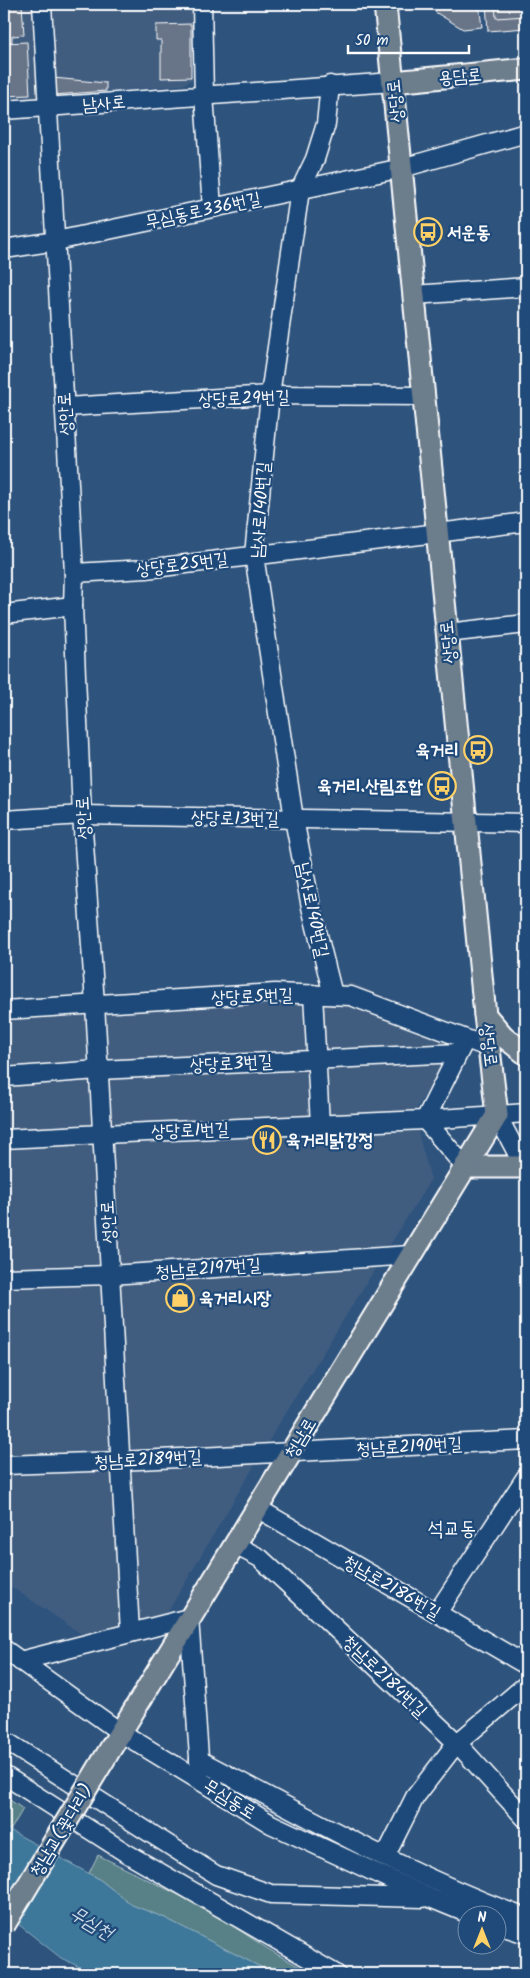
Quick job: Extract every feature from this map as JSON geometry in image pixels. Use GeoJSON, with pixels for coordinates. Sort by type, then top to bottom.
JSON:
{"type":"FeatureCollection","features":[{"type":"Feature","properties":{"kind":"main road","name":"상당로"},"geometry":{"type":"LineString","coordinates":[[385,4],[485,1015],[497,1115]]}},
{"type":"Feature","properties":{"kind":"main road","name":"용담로"},"geometry":{"type":"LineString","coordinates":[[393,82],[526,69]]}},
{"type":"Feature","properties":{"kind":"main road"},"geometry":{"type":"LineString","coordinates":[[485,1015],[503,1036],[526,1054]]}},
{"type":"Feature","properties":{"kind":"main road","name":"청남로"},"geometry":{"type":"LineString","coordinates":[[103,1761],[497,1115]]}},
{"type":"Feature","properties":{"kind":"main road"},"geometry":{"type":"LineString","coordinates":[[465,1166],[526,1168]]}},
{"type":"Feature","properties":{"kind":"main road","name":"청남교(꽃다리)"},"geometry":{"type":"LineString","coordinates":[[4,1925],[103,1761]]}},
{"type":"Feature","properties":{"kind":"street","name":"성안로"},"geometry":{"type":"LineString","coordinates":[[42,4],[74,573],[73,606],[82,815],[103,1134],[130,1632]]}},
{"type":"Feature","properties":{"kind":"street"},"geometry":{"type":"LineString","coordinates":[[202,4],[204,95],[212,208]]}},
{"type":"Feature","properties":{"kind":"street","name":"남사로"},"geometry":{"type":"LineString","coordinates":[[4,110],[330,85],[393,82]]}},
{"type":"Feature","properties":{"kind":"street","name":"남사로140번길"},"geometry":{"type":"LineString","coordinates":[[330,85],[326,124],[315,159],[300,190],[270,395],[254,555],[294,818],[311,907],[332,995]]}},
{"type":"Feature","properties":{"kind":"street"},"geometry":{"type":"LineString","coordinates":[[402,168],[526,133]]}},
{"type":"Feature","properties":{"kind":"street","name":"무심동로336번길"},"geometry":{"type":"LineString","coordinates":[[4,249],[56,241],[402,168]]}},
{"type":"Feature","properties":{"kind":"street"},"geometry":{"type":"LineString","coordinates":[[414,295],[526,287]]}},
{"type":"Feature","properties":{"kind":"street","name":"상당로29번길"},"geometry":{"type":"LineString","coordinates":[[65,407],[270,395],[424,396]]}},
{"type":"Feature","properties":{"kind":"street","name":"상당로25번길"},"geometry":{"type":"LineString","coordinates":[[74,573],[146,569],[526,522]]}},
{"type":"Feature","properties":{"kind":"street"},"geometry":{"type":"LineString","coordinates":[[4,614],[73,606]]}},
{"type":"Feature","properties":{"kind":"street"},"geometry":{"type":"LineString","coordinates":[[448,633],[526,624]]}},
{"type":"Feature","properties":{"kind":"street","name":"상당로13번길"},"geometry":{"type":"LineString","coordinates":[[4,820],[82,815],[526,823]]}},
{"type":"Feature","properties":{"kind":"street","name":"상당로5번길"},"geometry":{"type":"LineString","coordinates":[[4,1010],[275,993],[350,996],[462,1046],[490,1048]]}},
{"type":"Feature","properties":{"kind":"street"},"geometry":{"type":"LineString","coordinates":[[313,994],[320,1125]]}},
{"type":"Feature","properties":{"kind":"street"},"geometry":{"type":"LineString","coordinates":[[462,1046],[425,1120],[465,1166]]}},
{"type":"Feature","properties":{"kind":"street","name":"상당로3번길"},"geometry":{"type":"LineString","coordinates":[[4,1077],[99,1070],[317,1059],[462,1046]]}},
{"type":"Feature","properties":{"kind":"street","name":"상당로1번길"},"geometry":{"type":"LineString","coordinates":[[4,1139],[425,1120],[526,1113]]}},
{"type":"Feature","properties":{"kind":"street"},"geometry":{"type":"LineString","coordinates":[[497,1115],[526,1168]]}},
{"type":"Feature","properties":{"kind":"street","name":"청남로2197번길"},"geometry":{"type":"LineString","coordinates":[[4,1278],[110,1275],[411,1255]]}},
{"type":"Feature","properties":{"kind":"street","name":"청남로2190번길"},"geometry":{"type":"LineString","coordinates":[[291,1451],[526,1440]]}},
{"type":"Feature","properties":{"kind":"street","name":"청남로2189번길"},"geometry":{"type":"LineString","coordinates":[[4,1464],[291,1451]]}},
{"type":"Feature","properties":{"kind":"street"},"geometry":{"type":"LineString","coordinates":[[437,1613],[526,1477]]}},
{"type":"Feature","properties":{"kind":"street","name":"청남로2186번길"},"geometry":{"type":"LineString","coordinates":[[257,1508],[526,1665]]}},
{"type":"Feature","properties":{"kind":"street","name":"청남로2184번길"},"geometry":{"type":"LineString","coordinates":[[234,1545],[260,1558],[457,1743],[526,1818]]}},
{"type":"Feature","properties":{"kind":"street"},"geometry":{"type":"LineString","coordinates":[[20,1661],[190,1618],[201,1781]]}},
{"type":"Feature","properties":{"kind":"street","name":"무심동로"},"geometry":{"type":"LineString","coordinates":[[4,1649],[120,1732],[271,1824],[458,1909]]}},
{"type":"Feature","properties":{"kind":"street"},"geometry":{"type":"LineString","coordinates":[[385,1857],[416,1797],[457,1743],[526,1685]]}},
{"type":"Feature","properties":{"kind":"street"},"geometry":{"type":"LineString","coordinates":[[4,1740],[216,1875],[271,1894],[430,1898]]}},
{"type":"Feature","properties":{"kind":"street","name":"무심동로"},"geometry":{"type":"LineString","coordinates":[[199,1760],[385,1857],[483,1902],[526,1918]]}},
{"type":"Feature","properties":{"kind":"street"},"geometry":{"type":"LineString","coordinates":[[4,1775],[126,1853],[336,1974]]}},
{"type":"Feature","properties":{"kind":"street"},"geometry":{"type":"LineString","coordinates":[[508,1928],[526,1934]]}},
{"type":"Feature","properties":{"kind":"shaded area"},"geometry":{"type":"Polygon","coordinates":[[[4,4],[198,4],[197,76],[183,85],[4,100],[4,4]]]}},
{"type":"Feature","properties":{"kind":"shaded area","name":"육거리시장"},"geometry":{"type":"Polygon","coordinates":[[[352,983],[449,1024],[454,1048],[415,1111],[419,1137],[431,1179],[283,1417],[166,1615],[83,1635],[4,1582],[4,1001],[352,983]]]}},
{"type":"Feature","properties":{"kind":"green space"},"geometry":{"type":"Polygon","coordinates":[[[4,1796],[23,1809],[10,1831],[4,1827],[4,1796]]]}},
{"type":"Feature","properties":{"kind":"green space"},"geometry":{"type":"Polygon","coordinates":[[[98,1855],[209,1910],[268,1949],[312,1974],[274,1974],[165,1918],[132,1905],[89,1873],[98,1855]]]}},
{"type":"Feature","properties":{"kind":"water","name":"무심천"},"geometry":{"type":"Polygon","coordinates":[[[4,1827],[99,1879],[132,1905],[165,1918],[274,1974],[94,1974],[61,1958],[4,1913],[4,1827]]]}},
{"type":"Feature","properties":{"kind":"building"},"geometry":{"type":"Polygon","coordinates":[[[4,4],[22,4],[24,35],[12,36],[12,42],[4,42],[4,4]]]}},
{"type":"Feature","properties":{"kind":"building"},"geometry":{"type":"Polygon","coordinates":[[[333,4],[333,6],[291,5],[333,4]]]}},
{"type":"Feature","properties":{"kind":"building"},"geometry":{"type":"Polygon","coordinates":[[[434,4],[479,4],[482,27],[463,29],[435,12],[434,4]]]}},
{"type":"Feature","properties":{"kind":"building"},"geometry":{"type":"Polygon","coordinates":[[[486,4],[526,4],[526,28],[488,31],[486,4]]]}},
{"type":"Feature","properties":{"kind":"building"},"geometry":{"type":"Polygon","coordinates":[[[495,4],[526,4],[526,16],[496,18],[495,4]]]}},
{"type":"Feature","properties":{"kind":"building"},"geometry":{"type":"Polygon","coordinates":[[[191,24],[191,77],[161,78],[161,40],[156,40],[156,25],[191,24]]]}},
{"type":"Feature","properties":{"kind":"building"},"geometry":{"type":"Polygon","coordinates":[[[27,42],[30,95],[4,96],[4,43],[27,42]]]}},
{"type":"Feature","properties":{"kind":"building"},"geometry":{"type":"Polygon","coordinates":[[[53,78],[106,83],[106,91],[54,95],[53,78]]]}},
{"type":"Feature","properties":{"kind":"place","name":"서운동"},"geometry":{"type":"Point","coordinates":[428,232]}},
{"type":"Feature","properties":{"kind":"place","name":"육거리"},"geometry":{"type":"Point","coordinates":[478,750]}},
{"type":"Feature","properties":{"kind":"place","name":"육거리.산림조합"},"geometry":{"type":"Point","coordinates":[442,786]}},
{"type":"Feature","properties":{"kind":"place","name":"육거리닭강정"},"geometry":{"type":"Point","coordinates":[267,1140]}},
{"type":"Feature","properties":{"kind":"place","name":"육거리시장"},"geometry":{"type":"Point","coordinates":[180,1298]}},
{"type":"Feature","properties":{"kind":"district","name":"석교동"},"geometry":{"type":"Point","coordinates":[452,1528]}}]}
